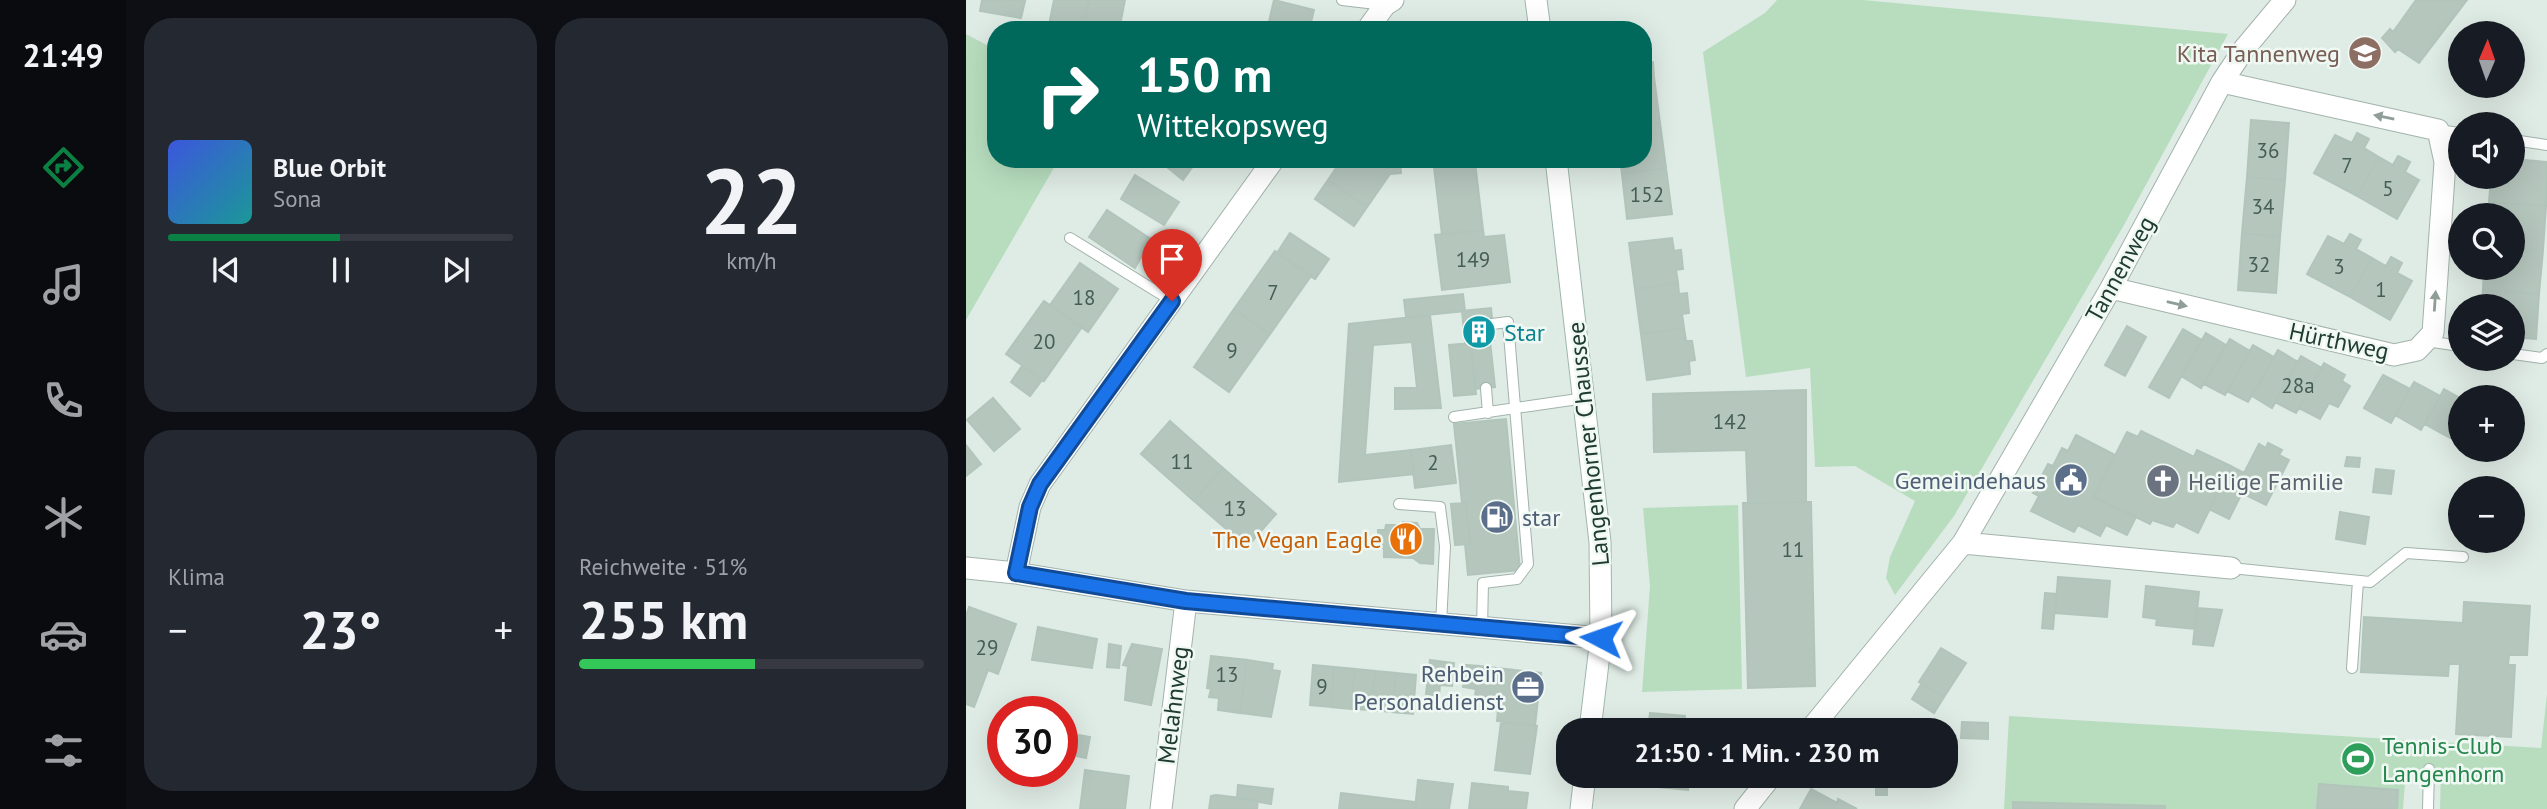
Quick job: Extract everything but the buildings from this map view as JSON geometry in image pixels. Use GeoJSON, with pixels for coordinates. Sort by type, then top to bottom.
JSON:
{"type":"FeatureCollection","features":[{"type":"Feature","properties":{"kind":"street"},"geometry":{"type":"LineString","coordinates":[[1536,0],[1539,21]]}},
{"type":"Feature","properties":{"kind":"street","name":"Tannenweg"},"geometry":{"type":"LineString","coordinates":[[1820,718],[1963,543],[2111,288],[2222,82],[2244,49],[2285,0]]}},
{"type":"Feature","properties":{"kind":"street"},"geometry":{"type":"LineString","coordinates":[[1374,21],[1389,3]]}},
{"type":"Feature","properties":{"kind":"street"},"geometry":{"type":"LineString","coordinates":[[2222,82],[2438,130]]}},
{"type":"Feature","properties":{"kind":"street","name":"Hürthweg"},"geometry":{"type":"LineString","coordinates":[[2111,288],[2394,355],[2417,349],[2433,333],[2445,162],[2438,130]]}},
{"type":"Feature","properties":{"kind":"street"},"geometry":{"type":"LineString","coordinates":[[1016,573],[1030,507],[1040,484],[1268,168]]}},
{"type":"Feature","properties":{"kind":"street","name":"Langenhorner Chaussee"},"geometry":{"type":"LineString","coordinates":[[1557,168],[1600,542],[1601,638],[1591,718]]}},
{"type":"Feature","properties":{"kind":"street"},"geometry":{"type":"LineString","coordinates":[[1963,543],[2231,568]]}},
{"type":"Feature","properties":{"kind":"street"},"geometry":{"type":"LineString","coordinates":[[966,568],[1016,573],[1186,601],[1601,638]]}},
{"type":"Feature","properties":{"kind":"street","name":"Melahnweg"},"geometry":{"type":"LineString","coordinates":[[1161,809],[1186,601]]}},
{"type":"Feature","properties":{"kind":"street"},"geometry":{"type":"LineString","coordinates":[[1581,809],[1583,788]]}},
{"type":"Feature","properties":{"kind":"street"},"geometry":{"type":"LineString","coordinates":[[1745,809],[1762,788]]}},
{"type":"Feature","properties":{"kind":"lane"},"geometry":{"type":"LineString","coordinates":[[1342,0],[1389,3]]}},
{"type":"Feature","properties":{"kind":"lane"},"geometry":{"type":"LineString","coordinates":[[2438,130],[2448,131]]}},
{"type":"Feature","properties":{"kind":"lane"},"geometry":{"type":"LineString","coordinates":[[2525,142],[2547,145]]}},
{"type":"Feature","properties":{"kind":"lane"},"geometry":{"type":"LineString","coordinates":[[1070,238],[1172,301]]}},
{"type":"Feature","properties":{"kind":"lane"},"geometry":{"type":"LineString","coordinates":[[1482,628],[1483,583],[1517,579],[1528,564],[1508,322],[1493,324]]}},
{"type":"Feature","properties":{"kind":"lane"},"geometry":{"type":"LineString","coordinates":[[2426,341],[2448,344]]}},
{"type":"Feature","properties":{"kind":"lane"},"geometry":{"type":"LineString","coordinates":[[2525,356],[2542,358],[2547,354]]}},
{"type":"Feature","properties":{"kind":"lane"},"geometry":{"type":"LineString","coordinates":[[1486,388],[1488,413]]}},
{"type":"Feature","properties":{"kind":"lane"},"geometry":{"type":"LineString","coordinates":[[1454,417],[1585,398]]}},
{"type":"Feature","properties":{"kind":"lane"},"geometry":{"type":"LineString","coordinates":[[1399,504],[1440,507],[1445,546],[1441,624]]}},
{"type":"Feature","properties":{"kind":"lane"},"geometry":{"type":"LineString","coordinates":[[2231,568],[2370,582],[2406,553],[2463,557]]}},
{"type":"Feature","properties":{"kind":"lane"},"geometry":{"type":"LineString","coordinates":[[2352,668],[2358,581]]}},
{"type":"Feature","properties":{"kind":"lane"},"geometry":{"type":"LineString","coordinates":[[2428,809],[2429,769]]}},
{"type":"Feature","properties":{"kind":"green space"},"geometry":{"type":"Polygon","coordinates":[[[1777,0],[1863,0],[2228,34],[2124,225],[1954,516],[1895,595],[1886,578],[1890,557],[1915,501],[1855,466],[1815,467],[1810,368],[1746,377],[1703,52],[1765,13],[1777,0]]]}},
{"type":"Feature","properties":{"kind":"green space"},"geometry":{"type":"Polygon","coordinates":[[[966,34],[987,45],[987,168],[1054,168],[966,320],[966,34]]]}},
{"type":"Feature","properties":{"kind":"green space"},"geometry":{"type":"Polygon","coordinates":[[[1738,505],[1742,689],[1642,692],[1650,586],[1643,508],[1738,505]]]}},
{"type":"Feature","properties":{"kind":"green space","name":"Tennis-Club Langenhorn"},"geometry":{"type":"Polygon","coordinates":[[[2547,694],[2547,809],[2440,809],[2441,770],[2406,769],[2403,809],[2165,809],[2164,806],[2013,802],[2013,809],[2004,809],[2009,716],[2541,748],[2547,694]]]}},
{"type":"Feature","properties":{"kind":"place","name":"Kita Tannenweg"},"geometry":{"type":"Point","coordinates":[2365,53]}},
{"type":"Feature","properties":{"kind":"place","name":"Star"},"geometry":{"type":"Point","coordinates":[1479,332]}},
{"type":"Feature","properties":{"kind":"place","name":"Gemeindehaus"},"geometry":{"type":"Point","coordinates":[2071,480]}},
{"type":"Feature","properties":{"kind":"place","name":"Heilige Familie"},"geometry":{"type":"Point","coordinates":[2163,481]}},
{"type":"Feature","properties":{"kind":"place","name":"star"},"geometry":{"type":"Point","coordinates":[1497,517]}},
{"type":"Feature","properties":{"kind":"place","name":"The Vegan Eagle"},"geometry":{"type":"Point","coordinates":[1406,539]}},
{"type":"Feature","properties":{"kind":"place","name":"Rehbein Personaldienst"},"geometry":{"type":"Point","coordinates":[1528,687]}},
{"type":"Feature","properties":{"kind":"place","name":"Tennis-Club Langenhorn"},"geometry":{"type":"Point","coordinates":[2358,759]}},
{"type":"Feature","properties":{"kind":"route"},"geometry":{"type":"LineString","coordinates":[[1172,301],[1040,484],[1030,507],[1016,573],[1186,601],[1601,638]]}}]}
